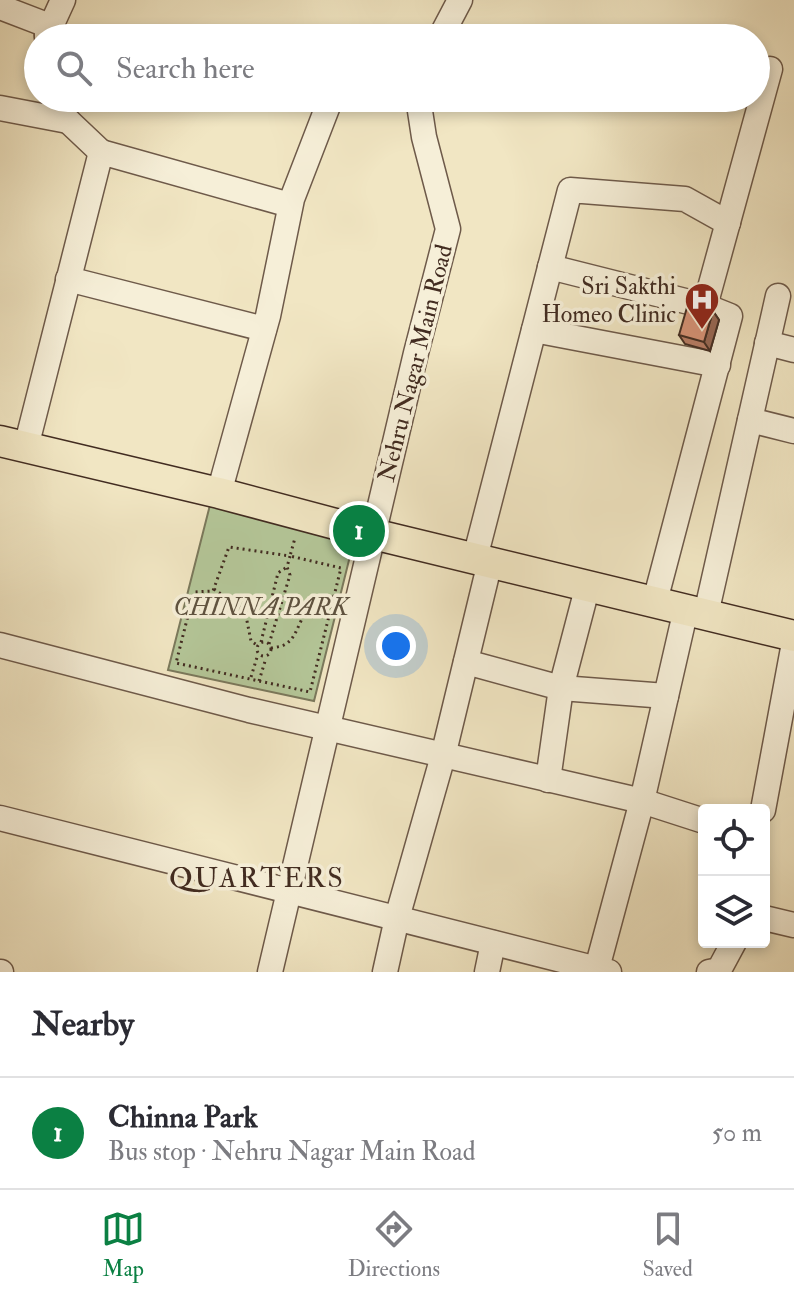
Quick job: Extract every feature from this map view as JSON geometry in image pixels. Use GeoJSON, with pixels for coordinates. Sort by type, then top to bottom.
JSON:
{"type":"FeatureCollection","features":[{"type":"Feature","properties":{"kind":"main road"},"geometry":{"type":"LineString","coordinates":[[13,444],[794,636]]}},
{"type":"Feature","properties":{"kind":"street"},"geometry":{"type":"LineString","coordinates":[[52,24],[63,0]]}},
{"type":"Feature","properties":{"kind":"street"},"geometry":{"type":"LineString","coordinates":[[447,24],[460,0]]}},
{"type":"Feature","properties":{"kind":"street"},"geometry":{"type":"LineString","coordinates":[[0,7],[44,24]]}},
{"type":"Feature","properties":{"kind":"street"},"geometry":{"type":"LineString","coordinates":[[0,108],[68,121]]}},
{"type":"Feature","properties":{"kind":"street"},"geometry":{"type":"LineString","coordinates":[[63,112],[101,152],[290,205]]}},
{"type":"Feature","properties":{"kind":"street"},"geometry":{"type":"LineString","coordinates":[[219,493],[264,329],[290,205],[326,112]]}},
{"type":"Feature","properties":{"kind":"street","name":"Nehru Nagar Main Road"},"geometry":{"type":"LineString","coordinates":[[270,972],[448,229],[418,112]]}},
{"type":"Feature","properties":{"kind":"street"},"geometry":{"type":"LineString","coordinates":[[705,306],[758,112]]}},
{"type":"Feature","properties":{"kind":"street"},"geometry":{"type":"LineString","coordinates":[[13,444],[68,279],[101,152]]}},
{"type":"Feature","properties":{"kind":"street"},"geometry":{"type":"LineString","coordinates":[[385,972],[466,662],[482,560],[534,330],[570,190],[685,199],[728,223]]}},
{"type":"Feature","properties":{"kind":"street"},"geometry":{"type":"LineString","coordinates":[[550,267],[705,306],[730,316],[655,601]]}},
{"type":"Feature","properties":{"kind":"street"},"geometry":{"type":"LineString","coordinates":[[68,279],[264,329]]}},
{"type":"Feature","properties":{"kind":"street"},"geometry":{"type":"LineString","coordinates":[[0,818],[601,971],[666,696],[696,612],[750,420],[778,296]]}},
{"type":"Feature","properties":{"kind":"street"},"geometry":{"type":"LineString","coordinates":[[534,330],[718,365]]}},
{"type":"Feature","properties":{"kind":"street"},"geometry":{"type":"LineString","coordinates":[[767,343],[794,350]]}},
{"type":"Feature","properties":{"kind":"street"},"geometry":{"type":"LineString","coordinates":[[750,420],[794,431]]}},
{"type":"Feature","properties":{"kind":"street"},"geometry":{"type":"LineString","coordinates":[[548,780],[561,688],[588,585]]}},
{"type":"Feature","properties":{"kind":"street"},"geometry":{"type":"LineString","coordinates":[[764,804],[794,643]]}},
{"type":"Feature","properties":{"kind":"street"},"geometry":{"type":"LineString","coordinates":[[0,645],[249,710],[642,801],[698,819]]}},
{"type":"Feature","properties":{"kind":"street"},"geometry":{"type":"LineString","coordinates":[[466,662],[561,688],[666,696]]}},
{"type":"Feature","properties":{"kind":"street"},"geometry":{"type":"LineString","coordinates":[[770,919],[794,925]]}},
{"type":"Feature","properties":{"kind":"street"},"geometry":{"type":"LineString","coordinates":[[487,972],[493,943]]}},
{"type":"Feature","properties":{"kind":"street"},"geometry":{"type":"LineString","coordinates":[[716,971],[730,948]]}},
{"type":"Feature","properties":{"kind":"path"},"geometry":{"type":"LineString","coordinates":[[259,681],[290,575],[287,567],[302,515]]}},
{"type":"Feature","properties":{"kind":"path"},"geometry":{"type":"LineString","coordinates":[[229,547],[341,568],[310,692],[176,663],[194,592],[214,589],[229,547]]}},
{"type":"Feature","properties":{"kind":"path"},"geometry":{"type":"LineString","coordinates":[[251,679],[278,573],[287,567]]}},
{"type":"Feature","properties":{"kind":"path"},"geometry":{"type":"LineString","coordinates":[[214,589],[245,611],[251,641],[270,646],[284,645],[308,608],[334,597]]}},
{"type":"Feature","properties":{"kind":"path"},"geometry":{"type":"LineString","coordinates":[[258,654],[267,655]]}},
{"type":"Feature","properties":{"kind":"green space","name":"CHINNA PARK"},"geometry":{"type":"Polygon","coordinates":[[[210,505],[353,544],[314,701],[168,670],[210,505]]]}},
{"type":"Feature","properties":{"kind":"building"},"geometry":{"type":"Polygon","coordinates":[[[688,304],[713,311],[704,342],[679,335],[688,304]]]}},
{"type":"Feature","properties":{"kind":"place","name":"Sri Sakthi Homeo Clinic"},"geometry":{"type":"Point","coordinates":[702,331]}},
{"type":"Feature","properties":{"kind":"place","name":"Chinna Park"},"geometry":{"type":"Point","coordinates":[359,531]}},
{"type":"Feature","properties":{"kind":"district","name":"QUARTERS"},"geometry":{"type":"Point","coordinates":[257,877]}}]}
